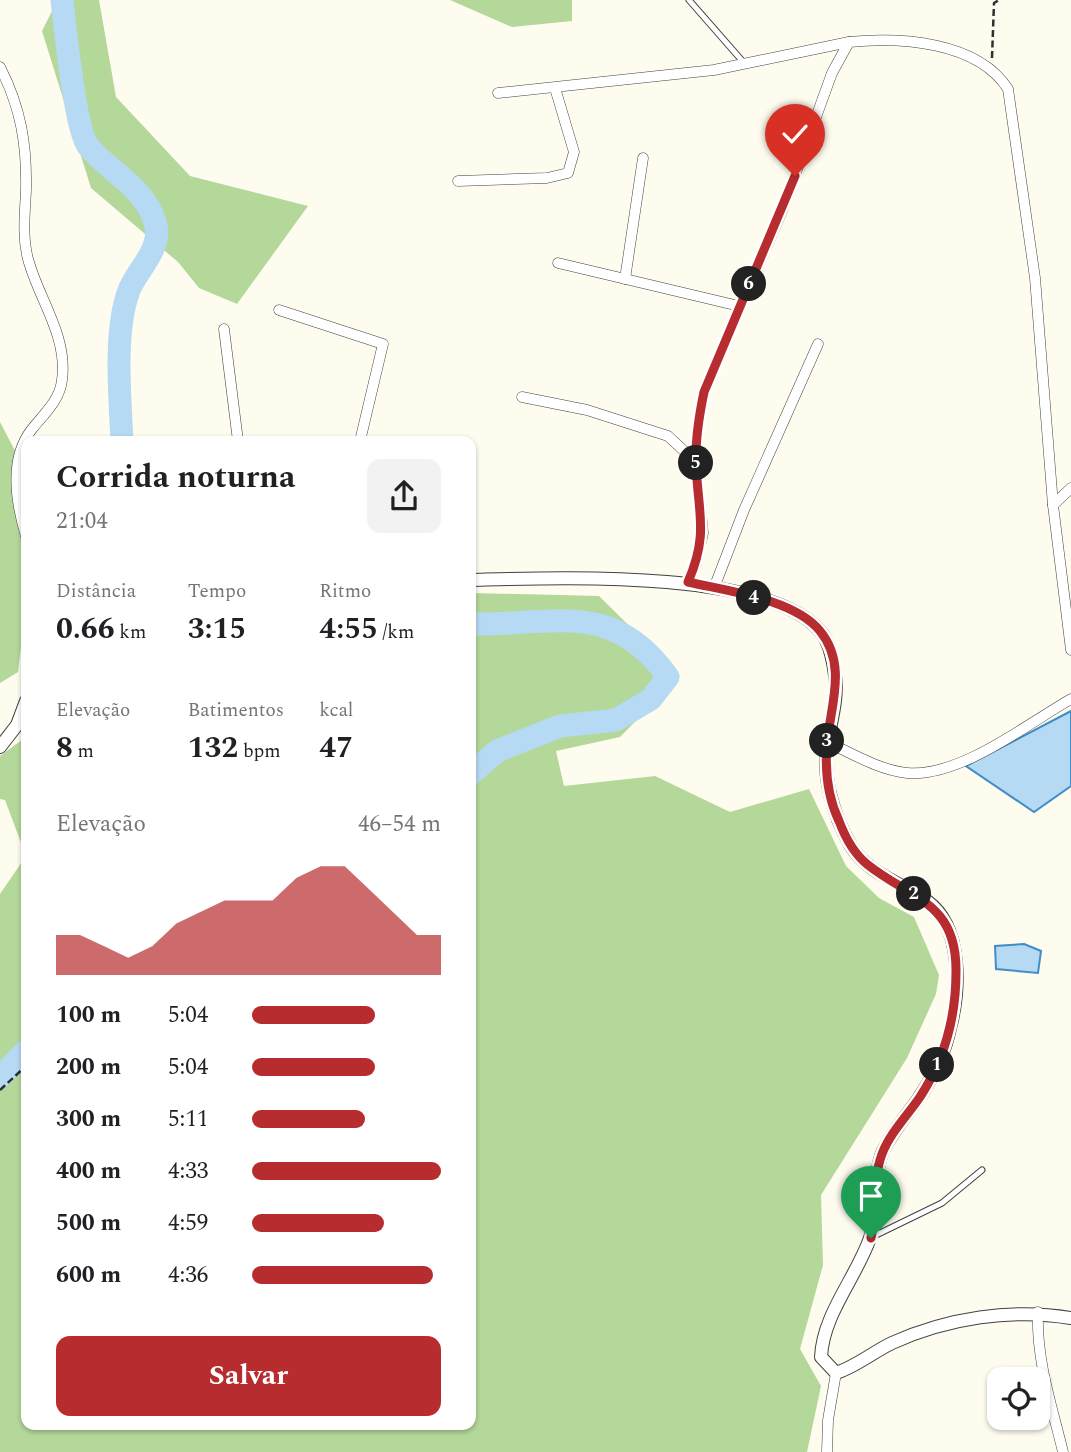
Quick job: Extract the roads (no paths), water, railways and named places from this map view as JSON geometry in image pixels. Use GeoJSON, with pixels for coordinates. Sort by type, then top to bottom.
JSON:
{"type":"FeatureCollection","features":[{"type":"Feature","properties":{"kind":"street"},"geometry":{"type":"LineString","coordinates":[[498,93],[745,64],[849,41],[874,39],[924,44],[950,50],[992,68],[1007,89],[1026,206],[1035,278],[1053,505],[1071,650]]}},
{"type":"Feature","properties":{"kind":"street"},"geometry":{"type":"LineString","coordinates":[[688,582],[699,556],[703,533],[696,462],[697,428],[704,392],[782,211],[832,73],[849,41]]}},
{"type":"Feature","properties":{"kind":"street"},"geometry":{"type":"LineString","coordinates":[[0,67],[16,101],[24,136],[25,244],[53,321],[63,368],[62,384],[55,402],[27,436]]}},
{"type":"Feature","properties":{"kind":"street"},"geometry":{"type":"LineString","coordinates":[[458,181],[547,178],[568,173],[574,152],[555,88]]}},
{"type":"Feature","properties":{"kind":"street"},"geometry":{"type":"LineString","coordinates":[[625,279],[643,158]]}},
{"type":"Feature","properties":{"kind":"street"},"geometry":{"type":"LineString","coordinates":[[558,263],[739,306]]}},
{"type":"Feature","properties":{"kind":"street"},"geometry":{"type":"LineString","coordinates":[[279,310],[383,344],[361,436]]}},
{"type":"Feature","properties":{"kind":"street"},"geometry":{"type":"LineString","coordinates":[[224,329],[236,436]]}},
{"type":"Feature","properties":{"kind":"street"},"geometry":{"type":"LineString","coordinates":[[714,588],[744,510],[818,344]]}},
{"type":"Feature","properties":{"kind":"street"},"geometry":{"type":"LineString","coordinates":[[522,397],[587,410],[668,436],[696,462]]}},
{"type":"Feature","properties":{"kind":"street"},"geometry":{"type":"LineString","coordinates":[[21,451],[16,472],[21,513]]}},
{"type":"Feature","properties":{"kind":"street"},"geometry":{"type":"LineString","coordinates":[[1053,505],[1071,488]]}},
{"type":"Feature","properties":{"kind":"street"},"geometry":{"type":"LineString","coordinates":[[476,580],[688,582],[772,602],[820,630],[827,643],[835,676],[836,695],[827,742],[830,792],[844,833],[867,864],[929,902],[944,923],[957,968],[951,1027],[944,1050],[921,1095],[882,1154],[871,1238],[827,1327],[821,1357],[836,1373]]}},
{"type":"Feature","properties":{"kind":"street"},"geometry":{"type":"LineString","coordinates":[[827,742],[888,768],[907,773],[929,771],[983,752],[1071,699]]}},
{"type":"Feature","properties":{"kind":"street"},"geometry":{"type":"LineString","coordinates":[[0,747],[17,725],[21,714]]}},
{"type":"Feature","properties":{"kind":"street"},"geometry":{"type":"LineString","coordinates":[[836,1373],[849,1369],[890,1344],[960,1319],[1038,1312],[1071,1318]]}},
{"type":"Feature","properties":{"kind":"street"},"geometry":{"type":"LineString","coordinates":[[1038,1312],[1041,1362],[1063,1452]]}},
{"type":"Feature","properties":{"kind":"street"},"geometry":{"type":"LineString","coordinates":[[827,1452],[828,1420],[836,1373]]}},
{"type":"Feature","properties":{"kind":"lane"},"geometry":{"type":"LineString","coordinates":[[689,0],[745,64]]}},
{"type":"Feature","properties":{"kind":"lane"},"geometry":{"type":"LineString","coordinates":[[871,1238],[942,1203],[982,1170]]}},
{"type":"Feature","properties":{"kind":"water"},"geometry":{"type":"Polygon","coordinates":[[[1071,711],[1071,786],[1034,812],[966,766],[1071,711]]]}},
{"type":"Feature","properties":{"kind":"water"},"geometry":{"type":"Polygon","coordinates":[[[1024,944],[1041,951],[1038,973],[996,969],[995,946],[1024,944]]]}},
{"type":"Feature","properties":{"kind":"waterway"},"geometry":{"type":"LineString","coordinates":[[62,0],[71,76],[83,136],[88,146],[137,191],[152,213],[156,226],[155,244],[131,285],[121,327],[119,366],[122,436]]}},
{"type":"Feature","properties":{"kind":"waterway"},"geometry":{"type":"LineString","coordinates":[[476,624],[554,621],[602,626],[625,636],[647,652],[668,677],[651,699],[616,720],[560,726],[497,751],[476,770]]}},
{"type":"Feature","properties":{"kind":"waterway"},"geometry":{"type":"LineString","coordinates":[[0,1077],[21,1056]]}}]}
